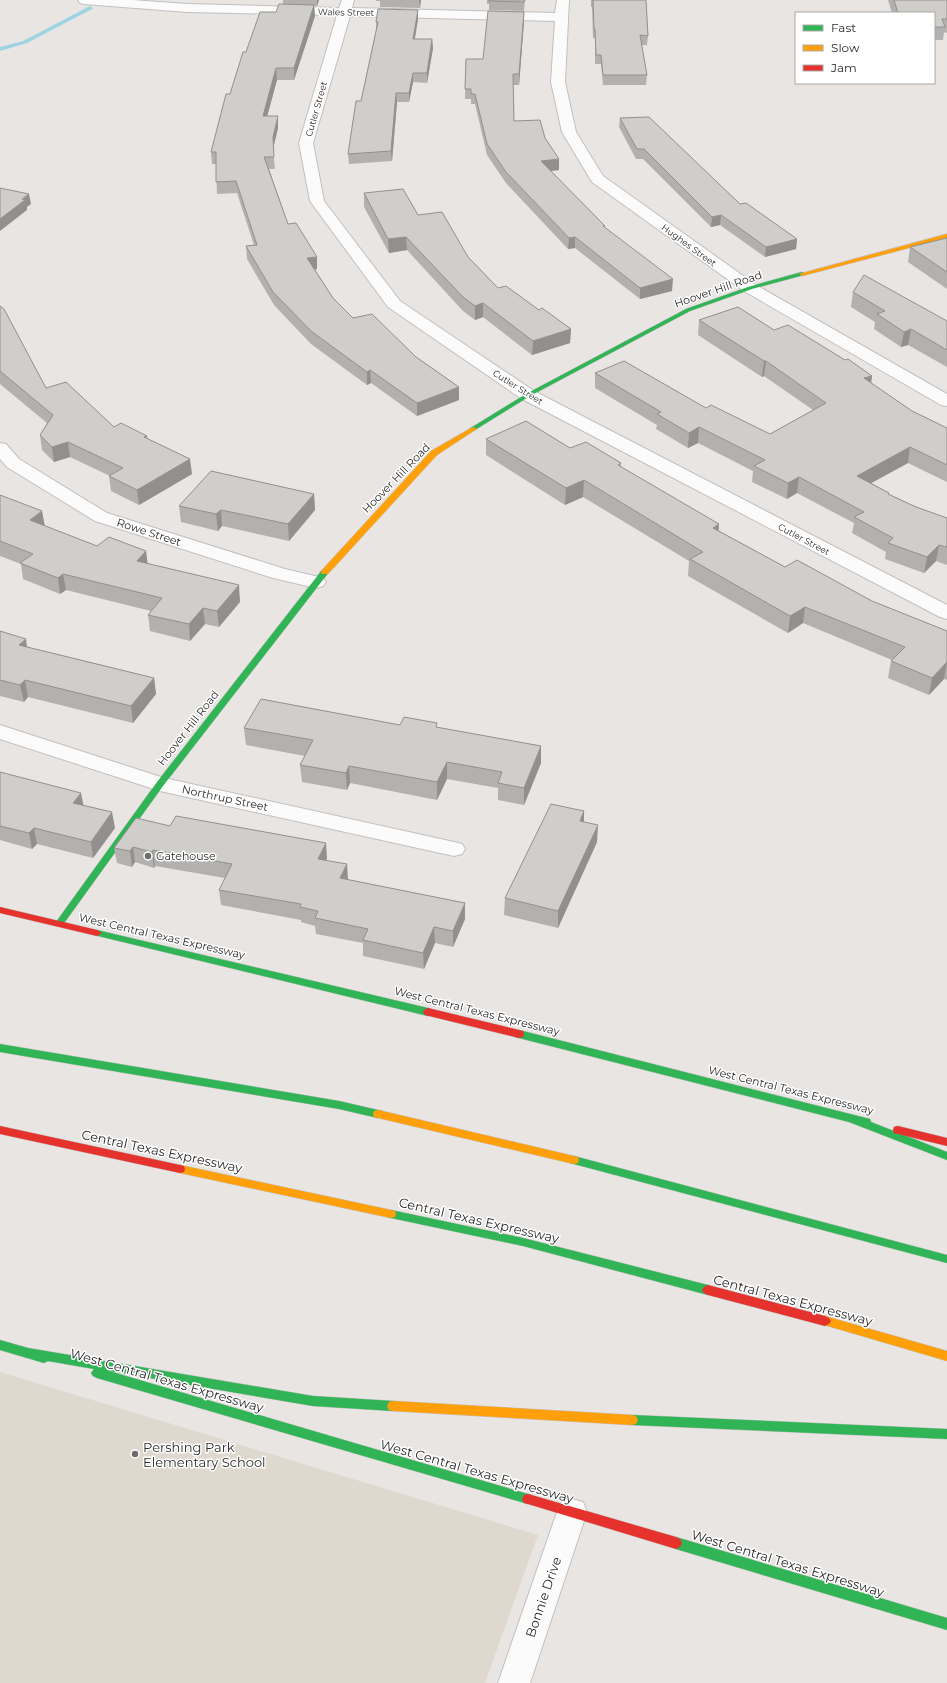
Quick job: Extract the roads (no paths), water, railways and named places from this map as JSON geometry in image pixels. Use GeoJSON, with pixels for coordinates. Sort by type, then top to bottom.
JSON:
{"type":"FeatureCollection","features":[{"type":"Feature","properties":{"kind":"main road","name":"Hoover Hill Road"},"geometry":{"type":"LineString","coordinates":[[59,924],[160,784],[316,582],[434,454],[528,394],[688,310],[750,288],[947,236]]}},
{"type":"Feature","properties":{"kind":"main road","name":"West Central Texas Expressway"},"geometry":{"type":"LineString","coordinates":[[0,910],[534,1037],[947,1142]]}},
{"type":"Feature","properties":{"kind":"main road"},"geometry":{"type":"LineString","coordinates":[[0,1048],[339,1105],[562,1157],[947,1259]]}},
{"type":"Feature","properties":{"kind":"main road"},"geometry":{"type":"LineString","coordinates":[[848,1117],[947,1156]]}},
{"type":"Feature","properties":{"kind":"main road","name":"Central Texas Expressway"},"geometry":{"type":"LineString","coordinates":[[0,1130],[523,1242],[801,1314],[947,1356]]}},
{"type":"Feature","properties":{"kind":"main road","name":"West Central Texas Expressway"},"geometry":{"type":"LineString","coordinates":[[0,1345],[572,1512],[947,1624]]}},
{"type":"Feature","properties":{"kind":"main road"},"geometry":{"type":"LineString","coordinates":[[28,1353],[313,1401],[573,1417],[947,1434]]}},
{"type":"Feature","properties":{"kind":"street","name":"Wales Street"},"geometry":{"type":"LineString","coordinates":[[84,0],[187,8],[346,6],[560,17]]}},
{"type":"Feature","properties":{"kind":"street","name":"Hughes Street"},"geometry":{"type":"LineString","coordinates":[[563,0],[560,17],[558,82],[569,132],[597,179],[750,288],[947,401]]}},
{"type":"Feature","properties":{"kind":"street","name":"Cutler Street"},"geometry":{"type":"LineString","coordinates":[[346,6],[306,143],[317,201],[394,304],[528,394],[947,613]]}},
{"type":"Feature","properties":{"kind":"street","name":"Rowe Street"},"geometry":{"type":"LineString","coordinates":[[0,448],[13,463],[101,517],[280,574],[316,582]]}},
{"type":"Feature","properties":{"kind":"street","name":"Northrup Street"},"geometry":{"type":"LineString","coordinates":[[0,732],[160,784],[454,848]]}},
{"type":"Feature","properties":{"kind":"street","name":"Bonnie Drive"},"geometry":{"type":"LineString","coordinates":[[514,1683],[572,1512]]}},
{"type":"Feature","properties":{"kind":"waterway"},"geometry":{"type":"LineString","coordinates":[[0,49],[25,42],[90,8]]}},
{"type":"Feature","properties":{"kind":"place","name":"Gatehouse"},"geometry":{"type":"Point","coordinates":[148,856]}},
{"type":"Feature","properties":{"kind":"place","name":"Pershing Park Elementary School"},"geometry":{"type":"Point","coordinates":[135,1454]}}]}
